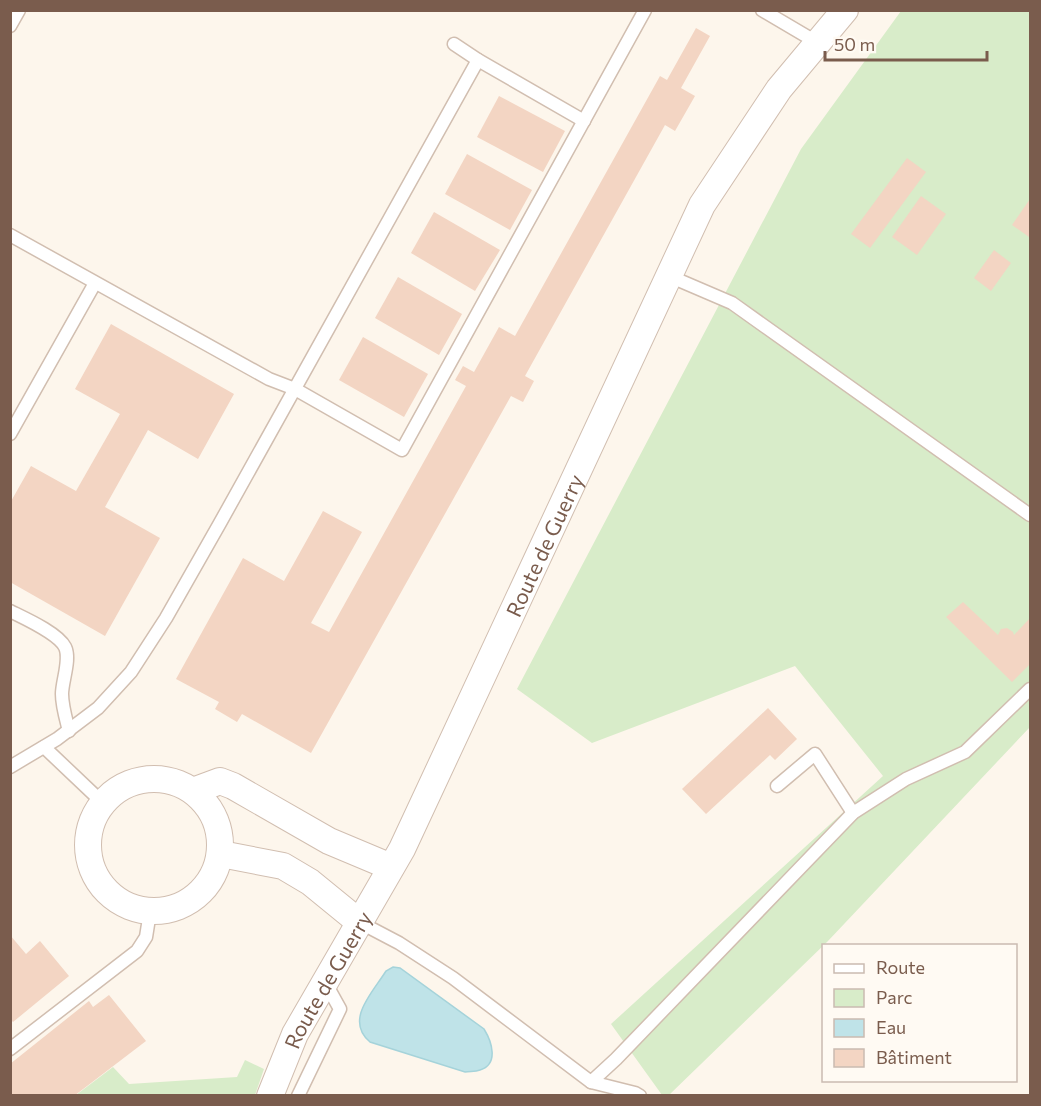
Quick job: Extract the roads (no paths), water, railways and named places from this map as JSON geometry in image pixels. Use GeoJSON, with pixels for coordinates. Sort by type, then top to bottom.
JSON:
{"type":"FeatureCollection","features":[{"type":"Feature","properties":{"kind":"street","name":"Route de Guerry"},"geometry":{"type":"LineString","coordinates":[[270,1095],[295,1034],[406,841],[702,205],[779,89],[845,10]]}},
{"type":"Feature","properties":{"kind":"street"},"geometry":{"type":"LineString","coordinates":[[164,778],[193,791],[208,804],[219,828],[221,854],[212,879],[194,898],[171,910],[150,912],[120,902],[101,885],[89,861],[88,835],[97,810],[114,791],[138,779],[164,778]]}},
{"type":"Feature","properties":{"kind":"street"},"geometry":{"type":"LineString","coordinates":[[193,791],[220,782],[232,786],[330,841],[391,867]]}},
{"type":"Feature","properties":{"kind":"street"},"geometry":{"type":"LineString","coordinates":[[221,854],[283,866],[310,882],[359,922]]}},
{"type":"Feature","properties":{"kind":"lane"},"geometry":{"type":"LineString","coordinates":[[10,26],[19,10]]}},
{"type":"Feature","properties":{"kind":"lane"},"geometry":{"type":"LineString","coordinates":[[10,235],[269,379],[295,389],[402,450],[645,10]]}},
{"type":"Feature","properties":{"kind":"lane"},"geometry":{"type":"LineString","coordinates":[[762,10],[818,43]]}},
{"type":"Feature","properties":{"kind":"lane"},"geometry":{"type":"LineString","coordinates":[[454,44],[584,121]]}},
{"type":"Feature","properties":{"kind":"lane"},"geometry":{"type":"LineString","coordinates":[[10,767],[69,731],[98,708],[130,672],[166,618],[478,60]]}},
{"type":"Feature","properties":{"kind":"lane"},"geometry":{"type":"LineString","coordinates":[[669,276],[732,303],[1030,515]]}},
{"type":"Feature","properties":{"kind":"lane"},"geometry":{"type":"LineString","coordinates":[[10,434],[95,283]]}},
{"type":"Feature","properties":{"kind":"lane"},"geometry":{"type":"LineString","coordinates":[[10,611],[51,633],[65,647],[67,657],[62,693],[63,710],[69,731]]}},
{"type":"Feature","properties":{"kind":"lane"},"geometry":{"type":"LineString","coordinates":[[591,1082],[616,1059],[853,813],[906,779],[965,752],[1030,689]]}},
{"type":"Feature","properties":{"kind":"lane"},"geometry":{"type":"LineString","coordinates":[[44,747],[103,803]]}},
{"type":"Feature","properties":{"kind":"lane"},"geometry":{"type":"LineString","coordinates":[[777,786],[815,754],[853,813]]}},
{"type":"Feature","properties":{"kind":"lane"},"geometry":{"type":"LineString","coordinates":[[10,1049],[137,951],[146,937],[150,912]]}},
{"type":"Feature","properties":{"kind":"lane"},"geometry":{"type":"LineString","coordinates":[[359,922],[399,943],[453,978],[608,1095]]}},
{"type":"Feature","properties":{"kind":"lane"},"geometry":{"type":"LineString","coordinates":[[298,1095],[340,1010],[325,982]]}},
{"type":"Feature","properties":{"kind":"lane"},"geometry":{"type":"LineString","coordinates":[[591,1082],[640,1095]]}},
{"type":"Feature","properties":{"kind":"water"},"geometry":{"type":"Polygon","coordinates":[[[393,967],[400,968],[484,1029],[492,1052],[490,1063],[486,1067],[478,1071],[465,1072],[370,1042],[360,1025],[360,1015],[374,988],[386,971],[393,967]]]}}]}
